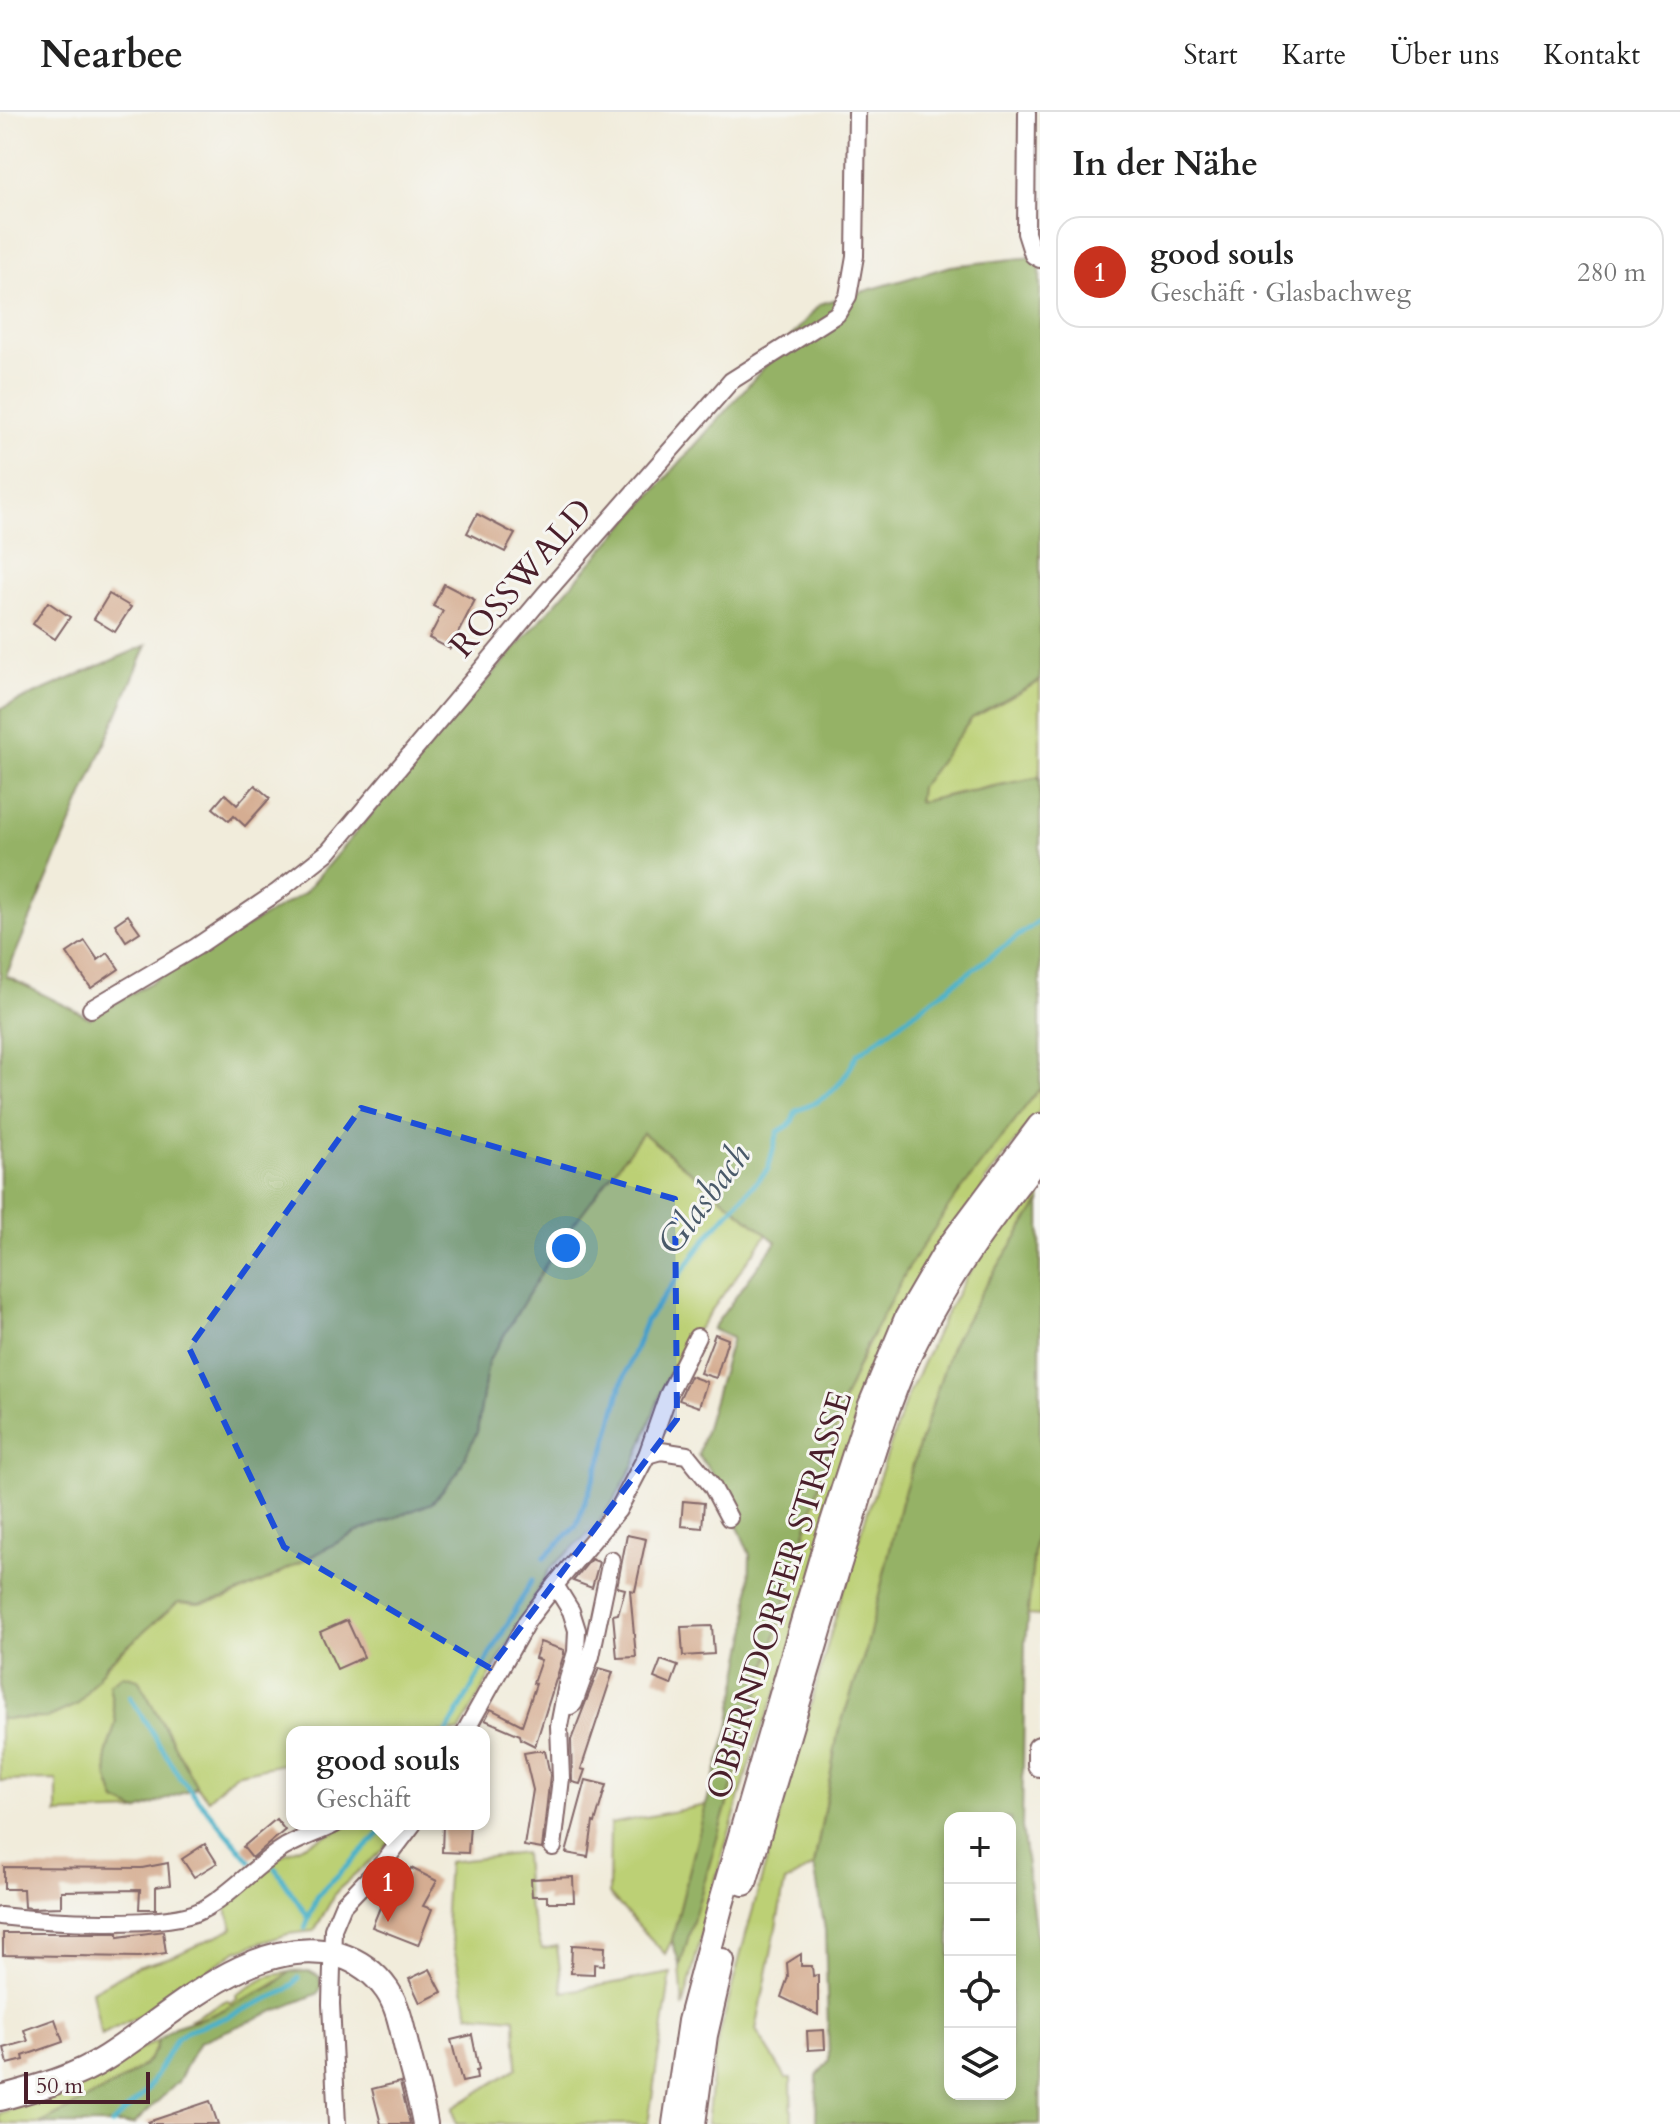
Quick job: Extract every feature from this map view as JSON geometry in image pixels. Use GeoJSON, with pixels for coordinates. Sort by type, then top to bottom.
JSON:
{"type":"FeatureCollection","features":[{"type":"Feature","properties":{"kind":"main road","name":"OBERNDORFER STRASSE"},"geometry":{"type":"LineString","coordinates":[[675,2124],[690,2021],[717,1919],[762,1758],[870,1407],[907,1318],[945,1253],[1040,1126]]}},
{"type":"Feature","properties":{"kind":"main road","name":"OBERNDORFER STRASSE"},"geometry":{"type":"LineString","coordinates":[[693,2124],[705,2035],[726,1947],[873,1451],[903,1369],[935,1306],[994,1214],[1040,1155]]}},
{"type":"Feature","properties":{"kind":"main road"},"geometry":{"type":"LineString","coordinates":[[1040,1749],[1040,1764]]}},
{"type":"Feature","properties":{"kind":"main road"},"geometry":{"type":"LineString","coordinates":[[0,2098],[42,2086],[105,2058],[200,1994],[257,1961],[288,1953],[316,1951],[347,1958],[371,1971],[393,2000],[400,2017],[425,2124]]}},
{"type":"Feature","properties":{"kind":"street","name":"ROSSWALD"},"geometry":{"type":"LineString","coordinates":[[91,1009],[196,947],[276,893],[329,851],[731,381],[837,314],[848,296],[855,256],[857,112]]}},
{"type":"Feature","properties":{"kind":"street"},"geometry":{"type":"LineString","coordinates":[[1027,112],[1026,233],[1033,255],[1040,259]]}},
{"type":"Feature","properties":{"kind":"street"},"geometry":{"type":"LineString","coordinates":[[468,1726],[527,1621],[618,1510],[647,1455],[668,1395],[697,1337]]}},
{"type":"Feature","properties":{"kind":"street"},"geometry":{"type":"LineString","coordinates":[[647,1455],[661,1451],[687,1455],[712,1486],[729,1518]]}},
{"type":"Feature","properties":{"kind":"street"},"geometry":{"type":"LineString","coordinates":[[563,1706],[574,1703],[591,1656],[611,1560]]}},
{"type":"Feature","properties":{"kind":"street"},"geometry":{"type":"LineString","coordinates":[[553,1847],[560,1802],[559,1726],[576,1652],[577,1630],[571,1611],[555,1585]]}},
{"type":"Feature","properties":{"kind":"street"},"geometry":{"type":"LineString","coordinates":[[0,1916],[31,1920],[117,1921],[187,1916],[210,1905],[284,1848],[322,1830]]}},
{"type":"Feature","properties":{"kind":"street"},"geometry":{"type":"LineString","coordinates":[[337,2124],[331,2004],[333,1929],[343,1905],[385,1861],[408,1830]]}},
{"type":"Feature","properties":{"kind":"street"},"geometry":{"type":"LineString","coordinates":[[0,2086],[42,2086]]}},
{"type":"Feature","properties":{"kind":"highlighted area"},"geometry":{"type":"Polygon","coordinates":[[[361,1108],[675,1199],[677,1419],[490,1668],[284,1547],[189,1348],[361,1108]]]}},
{"type":"Feature","properties":{"kind":"green space"},"geometry":{"type":"Polygon","coordinates":[[[1040,256],[1040,681],[972,718],[920,788],[918,802],[1040,777],[1040,1088],[952,1202],[910,1265],[866,1346],[844,1399],[680,1966],[672,1940],[728,1732],[748,1628],[750,1555],[725,1496],[698,1455],[732,1338],[712,1329],[776,1242],[643,1133],[557,1246],[488,1362],[477,1432],[458,1472],[432,1503],[355,1533],[226,1598],[198,1604],[178,1602],[107,1664],[78,1704],[47,1718],[0,1719],[0,709],[147,645],[6,976],[90,1018],[304,893],[445,728],[820,304],[951,266],[1040,256]]]}},
{"type":"Feature","properties":{"kind":"green space"},"geometry":{"type":"Polygon","coordinates":[[[1040,681],[1040,777],[918,803],[919,788],[972,718],[1040,681]]]}},
{"type":"Feature","properties":{"kind":"green space"},"geometry":{"type":"Polygon","coordinates":[[[1040,1088],[1040,1110],[986,1180],[755,1745],[716,1878],[683,2008],[680,1966],[844,1399],[882,1315],[923,1243],[1040,1088]]]}},
{"type":"Feature","properties":{"kind":"green space"},"geometry":{"type":"Polygon","coordinates":[[[642,1132],[767,1234],[679,1355],[666,1380],[634,1465],[616,1497],[595,1528],[550,1568],[462,1726],[286,1726],[286,1763],[235,1774],[208,1799],[197,1787],[138,1679],[109,1684],[116,1722],[106,1755],[108,1779],[116,1801],[137,1811],[57,1814],[57,1780],[0,1781],[0,1719],[47,1718],[78,1704],[107,1664],[178,1602],[198,1604],[226,1598],[355,1533],[432,1503],[477,1432],[488,1362],[557,1246],[642,1132]]]}},
{"type":"Feature","properties":{"kind":"green space"},"geometry":{"type":"Polygon","coordinates":[[[1040,1178],[1040,1201],[981,1293],[951,1347],[901,1502],[866,1650],[838,1733],[814,1866],[785,1882],[756,2030],[786,2078],[791,2078],[792,2124],[707,2124],[715,2052],[746,1934],[853,1555],[905,1402],[943,1319],[967,1276],[1040,1178]]]}},
{"type":"Feature","properties":{"kind":"green space"},"geometry":{"type":"Polygon","coordinates":[[[1040,1201],[1040,1490],[1025,1642],[1022,1827],[1040,1967],[1040,2124],[816,2124],[817,2076],[829,2060],[825,1930],[814,1866],[838,1733],[866,1650],[901,1502],[951,1347],[981,1293],[1040,1201]]]}},
{"type":"Feature","properties":{"kind":"green space"},"geometry":{"type":"Polygon","coordinates":[[[1040,1490],[1040,1616],[1027,1615],[1040,1490]]]}},
{"type":"Feature","properties":{"kind":"green space"},"geometry":{"type":"Polygon","coordinates":[[[123,1675],[138,1679],[197,1787],[137,1811],[116,1801],[108,1779],[106,1755],[116,1722],[109,1684],[123,1675]]]}},
{"type":"Feature","properties":{"kind":"green space"},"geometry":{"type":"Polygon","coordinates":[[[706,1805],[672,1940],[665,1954],[609,1894],[610,1824],[706,1805]]]}},
{"type":"Feature","properties":{"kind":"green space"},"geometry":{"type":"Polygon","coordinates":[[[338,1830],[398,1830],[383,1850],[337,1891],[314,1931],[288,1934],[238,1950],[144,2014],[101,2035],[92,1991],[134,1968],[174,1956],[233,1928],[224,1901],[286,1853],[338,1830]]]}},
{"type":"Feature","properties":{"kind":"green space"},"geometry":{"type":"Polygon","coordinates":[[[524,1853],[527,1899],[542,1949],[557,1946],[563,1992],[671,1973],[648,2124],[456,2124],[453,2108],[517,2068],[515,2018],[469,2014],[445,1910],[448,1862],[524,1853]]]}},
{"type":"Feature","properties":{"kind":"green space"},"geometry":{"type":"Polygon","coordinates":[[[309,1971],[319,1976],[319,1993],[199,2042],[178,2082],[134,2124],[40,2124],[127,2078],[148,2061],[158,2040],[174,2027],[214,2014],[275,1985],[290,1972],[309,1971]]]}},
{"type":"Feature","properties":{"kind":"green space"},"geometry":{"type":"Polygon","coordinates":[[[290,1972],[242,2002],[189,2020],[227,2000],[230,2003],[237,1999],[236,1995],[269,1976],[290,1972]]]}},
{"type":"Feature","properties":{"kind":"green space"},"geometry":{"type":"Polygon","coordinates":[[[158,2040],[147,2062],[77,2107],[38,2124],[0,2124],[0,2113],[50,2096],[158,2040]]]}},
{"type":"Feature","properties":{"kind":"building"},"geometry":{"type":"Polygon","coordinates":[[[477,514],[515,534],[505,552],[467,533],[477,514]]]}},
{"type":"Feature","properties":{"kind":"building"},"geometry":{"type":"Polygon","coordinates":[[[444,584],[475,600],[450,649],[429,638],[443,611],[433,606],[444,584]]]}},
{"type":"Feature","properties":{"kind":"building"},"geometry":{"type":"Polygon","coordinates":[[[109,594],[131,607],[115,632],[94,619],[109,594]]]}},
{"type":"Feature","properties":{"kind":"building"},"geometry":{"type":"Polygon","coordinates":[[[48,602],[70,617],[55,639],[33,624],[48,602]]]}},
{"type":"Feature","properties":{"kind":"building"},"geometry":{"type":"Polygon","coordinates":[[[255,785],[270,798],[245,826],[234,816],[229,821],[213,808],[225,794],[237,805],[255,785]]]}},
{"type":"Feature","properties":{"kind":"building"},"geometry":{"type":"Polygon","coordinates":[[[128,915],[140,932],[126,941],[115,924],[128,915]]]}},
{"type":"Feature","properties":{"kind":"building"},"geometry":{"type":"Polygon","coordinates":[[[85,941],[98,960],[108,953],[119,969],[91,988],[67,953],[85,941]]]}},
{"type":"Feature","properties":{"kind":"building"},"geometry":{"type":"Polygon","coordinates":[[[715,1334],[728,1339],[716,1378],[700,1373],[715,1334]]]}},
{"type":"Feature","properties":{"kind":"building"},"geometry":{"type":"Polygon","coordinates":[[[690,1376],[707,1382],[699,1407],[679,1400],[690,1376]]]}},
{"type":"Feature","properties":{"kind":"building"},"geometry":{"type":"Polygon","coordinates":[[[683,1501],[704,1503],[702,1528],[681,1526],[683,1501]]]}},
{"type":"Feature","properties":{"kind":"building"},"geometry":{"type":"Polygon","coordinates":[[[627,1535],[646,1539],[635,1591],[630,1590],[636,1657],[617,1658],[613,1615],[618,1614],[625,1589],[617,1587],[627,1535]]]}},
{"type":"Feature","properties":{"kind":"building"},"geometry":{"type":"Polygon","coordinates":[[[591,1559],[599,1562],[592,1588],[573,1581],[591,1559]]]}},
{"type":"Feature","properties":{"kind":"building"},"geometry":{"type":"Polygon","coordinates":[[[347,1620],[364,1657],[337,1669],[320,1632],[347,1620]]]}},
{"type":"Feature","properties":{"kind":"building"},"geometry":{"type":"Polygon","coordinates":[[[712,1626],[714,1654],[683,1656],[681,1627],[712,1626]]]}},
{"type":"Feature","properties":{"kind":"building"},"geometry":{"type":"Polygon","coordinates":[[[540,1642],[564,1650],[564,1654],[535,1746],[521,1739],[520,1735],[485,1720],[491,1709],[522,1725],[536,1684],[533,1683],[541,1660],[535,1658],[540,1642]]]}},
{"type":"Feature","properties":{"kind":"building"},"geometry":{"type":"Polygon","coordinates":[[[661,1660],[678,1666],[671,1685],[654,1678],[661,1660]]]}},
{"type":"Feature","properties":{"kind":"building"},"geometry":{"type":"Polygon","coordinates":[[[599,1668],[613,1672],[581,1769],[585,1770],[580,1784],[572,1782],[571,1740],[599,1668]]]}},
{"type":"Feature","properties":{"kind":"building"},"geometry":{"type":"Polygon","coordinates":[[[545,1751],[550,1775],[542,1849],[524,1846],[533,1790],[524,1753],[545,1751]]]}},
{"type":"Feature","properties":{"kind":"building"},"geometry":{"type":"Polygon","coordinates":[[[586,1780],[606,1785],[593,1822],[588,1857],[566,1853],[586,1780]]]}},
{"type":"Feature","properties":{"kind":"building"},"geometry":{"type":"Polygon","coordinates":[[[276,1819],[285,1830],[252,1858],[243,1847],[276,1819]]]}},
{"type":"Feature","properties":{"kind":"building"},"geometry":{"type":"Polygon","coordinates":[[[443,1830],[470,1830],[468,1853],[442,1852],[443,1830]]]}},
{"type":"Feature","properties":{"kind":"building"},"geometry":{"type":"Polygon","coordinates":[[[205,1844],[217,1863],[194,1877],[182,1859],[205,1844]]]}},
{"type":"Feature","properties":{"kind":"building"},"geometry":{"type":"Polygon","coordinates":[[[168,1863],[170,1885],[156,1887],[156,1909],[139,1909],[140,1890],[61,1891],[61,1907],[31,1908],[24,1907],[23,1889],[4,1889],[4,1867],[142,1868],[168,1863]]]}},
{"type":"Feature","properties":{"kind":"building"},"geometry":{"type":"Polygon","coordinates":[[[411,1868],[437,1881],[423,1906],[432,1909],[418,1945],[372,1927],[385,1895],[394,1898],[411,1868]]]}},
{"type":"Feature","properties":{"kind":"building"},"geometry":{"type":"Polygon","coordinates":[[[573,1877],[574,1902],[547,1902],[547,1896],[532,1896],[531,1879],[573,1877]]]}},
{"type":"Feature","properties":{"kind":"building"},"geometry":{"type":"Polygon","coordinates":[[[163,1931],[166,1953],[139,1957],[3,1955],[3,1933],[118,1933],[118,1937],[163,1931]]]}},
{"type":"Feature","properties":{"kind":"building"},"geometry":{"type":"Polygon","coordinates":[[[572,1945],[605,1947],[604,1965],[594,1964],[594,1974],[571,1973],[572,1945]]]}},
{"type":"Feature","properties":{"kind":"building"},"geometry":{"type":"Polygon","coordinates":[[[801,1954],[801,1966],[812,1966],[813,1976],[818,1975],[818,2015],[781,1997],[788,1977],[787,1963],[801,1954]]]}},
{"type":"Feature","properties":{"kind":"building"},"geometry":{"type":"Polygon","coordinates":[[[430,1969],[442,1992],[420,2003],[409,1979],[430,1969]]]}},
{"type":"Feature","properties":{"kind":"building"},"geometry":{"type":"Polygon","coordinates":[[[55,2019],[63,2042],[8,2064],[4,2048],[28,2041],[24,2030],[55,2019]]]}},
{"type":"Feature","properties":{"kind":"building"},"geometry":{"type":"Polygon","coordinates":[[[824,2030],[825,2049],[808,2050],[807,2031],[824,2030]]]}},
{"type":"Feature","properties":{"kind":"building"},"geometry":{"type":"Polygon","coordinates":[[[472,2035],[479,2070],[476,2071],[477,2079],[462,2082],[451,2040],[472,2035]]]}},
{"type":"Feature","properties":{"kind":"building"},"geometry":{"type":"Polygon","coordinates":[[[400,2082],[410,2124],[381,2124],[372,2089],[400,2082]]]}},
{"type":"Feature","properties":{"kind":"building"},"geometry":{"type":"Polygon","coordinates":[[[210,2101],[218,2124],[148,2124],[148,2122],[210,2101]]]}},
{"type":"Feature","properties":{"kind":"waterway","name":"Glasbach"},"geometry":{"type":"LineString","coordinates":[[544,1558],[576,1526],[604,1452],[622,1383],[646,1321],[711,1232],[768,1169],[778,1132],[791,1124],[796,1111],[817,1102],[833,1090],[857,1055],[1040,920]]}},
{"type":"Feature","properties":{"kind":"waterway","name":"Glasbach"},"geometry":{"type":"LineString","coordinates":[[450,1726],[532,1580]]}},
{"type":"Feature","properties":{"kind":"waterway"},"geometry":{"type":"LineString","coordinates":[[130,1697],[181,1779],[250,1861]]}},
{"type":"Feature","properties":{"kind":"waterway","name":"Glasbach"},"geometry":{"type":"LineString","coordinates":[[305,1928],[318,1895],[383,1830]]}},
{"type":"Feature","properties":{"kind":"waterway"},"geometry":{"type":"LineString","coordinates":[[275,1868],[308,1917]]}},
{"type":"Feature","properties":{"kind":"waterway","name":"Glasbach"},"geometry":{"type":"LineString","coordinates":[[112,2124],[147,2091],[177,2038],[188,2030],[227,2017],[288,1990],[298,1978]]}},
{"type":"Feature","properties":{"kind":"place","name":"good souls"},"geometry":{"type":"Point","coordinates":[388,1922]}}]}
